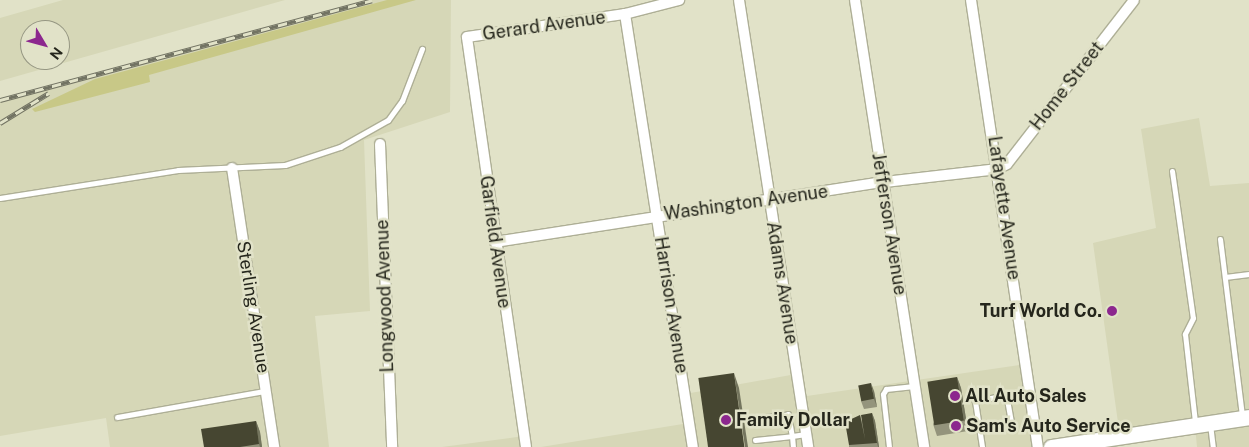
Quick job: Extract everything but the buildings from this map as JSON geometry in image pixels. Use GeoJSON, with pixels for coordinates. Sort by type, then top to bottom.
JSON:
{"type":"FeatureCollection","features":[{"type":"Feature","properties":{"kind":"main road"},"geometry":{"type":"LineString","coordinates":[[1053,447],[1092,444],[1246,418]]}},
{"type":"Feature","properties":{"kind":"street","name":"Gerard Avenue"},"geometry":{"type":"LineString","coordinates":[[467,36],[625,14],[679,0]]}},
{"type":"Feature","properties":{"kind":"street","name":"Adams Avenue"},"geometry":{"type":"LineString","coordinates":[[739,0],[808,447]]}},
{"type":"Feature","properties":{"kind":"street","name":"Jefferson Avenue"},"geometry":{"type":"LineString","coordinates":[[855,0],[924,447]]}},
{"type":"Feature","properties":{"kind":"street","name":"Lafayette Avenue"},"geometry":{"type":"LineString","coordinates":[[971,0],[998,169],[1038,447]]}},
{"type":"Feature","properties":{"kind":"street","name":"Home Street"},"geometry":{"type":"LineString","coordinates":[[998,169],[1007,164],[1134,0]]}},
{"type":"Feature","properties":{"kind":"street","name":"Harrison Avenue"},"geometry":{"type":"LineString","coordinates":[[625,14],[693,447]]}},
{"type":"Feature","properties":{"kind":"street","name":"Garfield Avenue"},"geometry":{"type":"LineString","coordinates":[[467,36],[495,242],[526,447]]}},
{"type":"Feature","properties":{"kind":"street","name":"Longwood Avenue"},"geometry":{"type":"LineString","coordinates":[[380,144],[392,447]]}},
{"type":"Feature","properties":{"kind":"street","name":"Sterling Avenue"},"geometry":{"type":"LineString","coordinates":[[232,168],[274,447]]}},
{"type":"Feature","properties":{"kind":"street","name":"Washington Avenue"},"geometry":{"type":"LineString","coordinates":[[495,242],[882,182],[998,169]]}},
{"type":"Feature","properties":{"kind":"lane"},"geometry":{"type":"LineString","coordinates":[[0,198],[178,170],[285,165],[340,147],[388,120],[402,101],[422,49]]}},
{"type":"Feature","properties":{"kind":"lane"},"geometry":{"type":"LineString","coordinates":[[1172,171],[1193,318],[1185,334],[1202,424],[1213,447]]}},
{"type":"Feature","properties":{"kind":"lane"},"geometry":{"type":"LineString","coordinates":[[1220,239],[1246,418]]}},
{"type":"Feature","properties":{"kind":"lane"},"geometry":{"type":"LineString","coordinates":[[1225,277],[1249,274]]}},
{"type":"Feature","properties":{"kind":"lane"},"geometry":{"type":"LineString","coordinates":[[889,447],[883,394],[886,389],[914,386]]}},
{"type":"Feature","properties":{"kind":"lane"},"geometry":{"type":"LineString","coordinates":[[117,417],[265,391]]}},
{"type":"Feature","properties":{"kind":"lane"},"geometry":{"type":"LineString","coordinates":[[979,428],[1011,422],[1006,395],[975,401],[979,428],[982,447]]}},
{"type":"Feature","properties":{"kind":"lane"},"geometry":{"type":"LineString","coordinates":[[750,419],[788,414],[793,447]]}},
{"type":"Feature","properties":{"kind":"lane"},"geometry":{"type":"LineString","coordinates":[[755,440],[806,434]]}},
{"type":"Feature","properties":{"kind":"shaded area"},"geometry":{"type":"Polygon","coordinates":[[[63,0],[285,0],[70,61],[70,20],[20,20],[20,70],[39,70],[0,81],[0,18],[63,0]]]}},
{"type":"Feature","properties":{"kind":"shaded area"},"geometry":{"type":"Polygon","coordinates":[[[372,0],[451,0],[450,112],[364,140],[370,311],[315,316],[329,447],[110,447],[106,418],[0,436],[0,100],[372,0]]]}},
{"type":"Feature","properties":{"kind":"shaded area"},"geometry":{"type":"Polygon","coordinates":[[[1199,118],[1210,186],[1249,183],[1249,447],[1197,447],[1195,426],[1120,437],[1093,243],[1156,228],[1141,129],[1199,118]]]}},
{"type":"Feature","properties":{"kind":"shaded area"},"geometry":{"type":"Polygon","coordinates":[[[1026,364],[1038,447],[541,447],[689,423],[685,394],[796,374],[800,397],[1026,364]]]}},
{"type":"Feature","properties":{"kind":"shaded area"},"geometry":{"type":"Polygon","coordinates":[[[524,436],[526,447],[442,447],[524,436]]]}},
{"type":"Feature","properties":{"kind":"green space"},"geometry":{"type":"Polygon","coordinates":[[[387,0],[416,0],[149,75],[150,82],[35,112],[32,109],[95,79],[387,0]]]}},
{"type":"Feature","properties":{"kind":"railway"},"geometry":{"type":"LineString","coordinates":[[0,100],[372,0]]}},
{"type":"Feature","properties":{"kind":"railway"},"geometry":{"type":"LineString","coordinates":[[0,123],[49,93]]}},
{"type":"Feature","properties":{"kind":"place","name":"Turf World Co."},"geometry":{"type":"Point","coordinates":[1112,311]}},
{"type":"Feature","properties":{"kind":"place","name":"All Auto Sales"},"geometry":{"type":"Point","coordinates":[955,396]}},
{"type":"Feature","properties":{"kind":"place","name":"Family Dollar"},"geometry":{"type":"Point","coordinates":[726,420]}},
{"type":"Feature","properties":{"kind":"place","name":"Sam's Auto Service"},"geometry":{"type":"Point","coordinates":[956,426]}}]}
